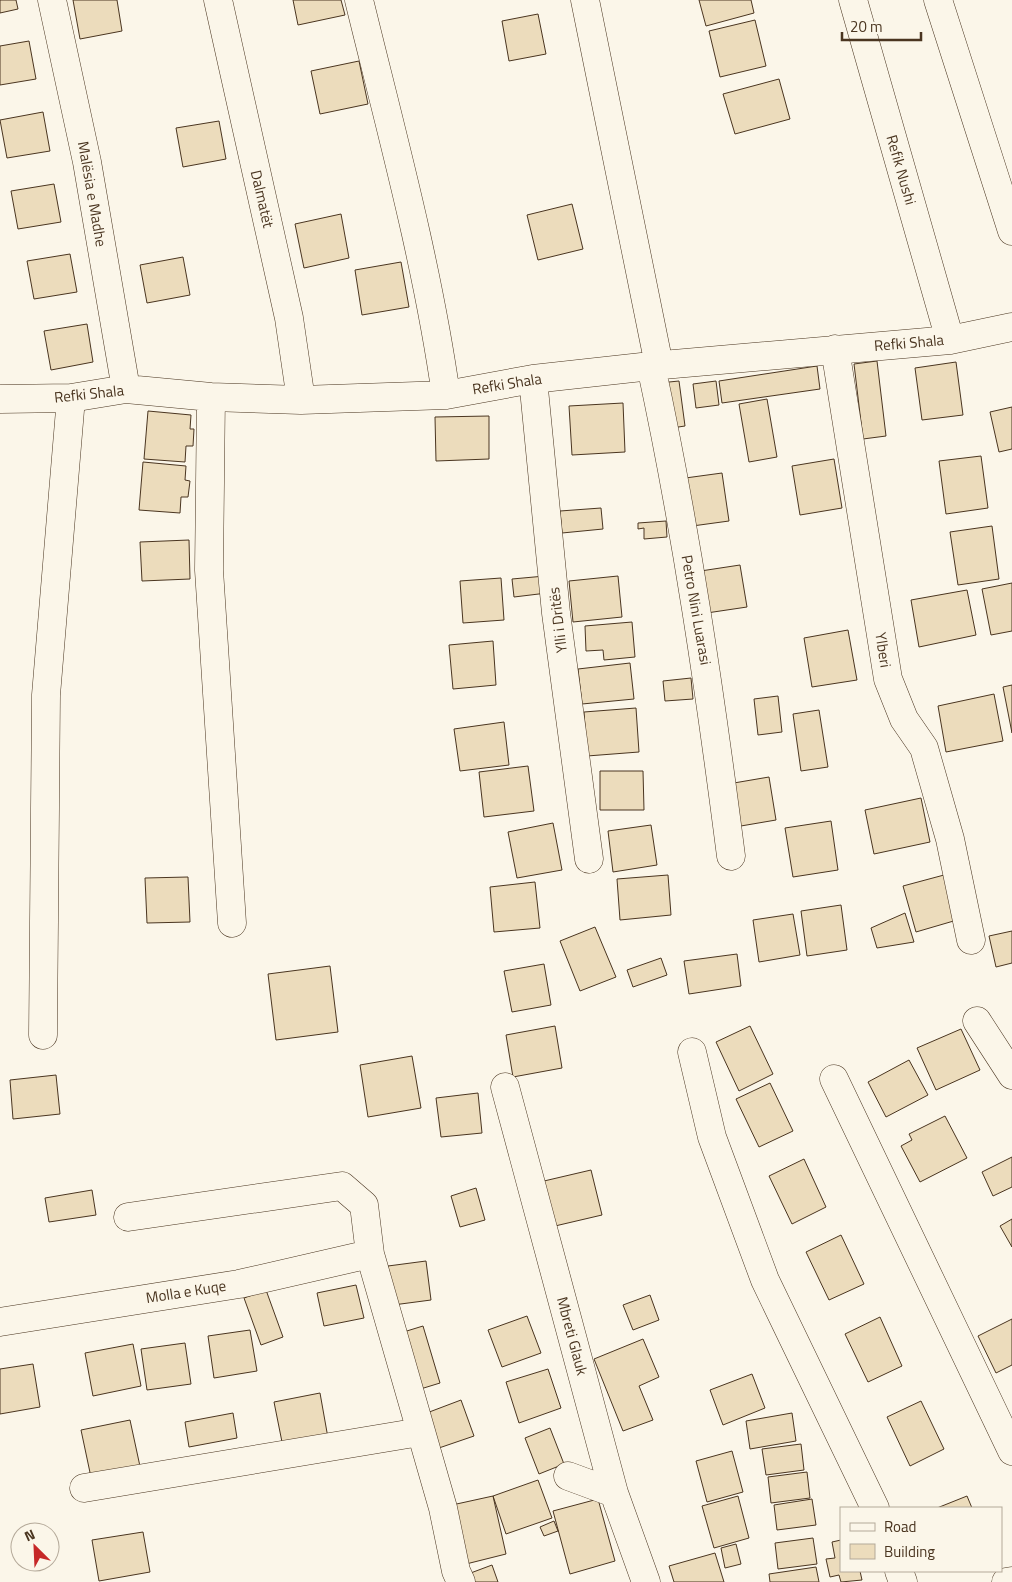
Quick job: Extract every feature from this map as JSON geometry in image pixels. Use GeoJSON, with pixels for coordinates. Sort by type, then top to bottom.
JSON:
{"type":"FeatureCollection","features":[{"type":"Feature","properties":{"kind":"street","name":"Malësia e Madhe"},"geometry":{"type":"LineString","coordinates":[[52,0],[87,162],[126,389]]}},
{"type":"Feature","properties":{"kind":"street","name":"Dalmatët"},"geometry":{"type":"LineString","coordinates":[[218,0],[289,318],[301,400]]}},
{"type":"Feature","properties":{"kind":"street"},"geometry":{"type":"LineString","coordinates":[[359,0],[411,212],[440,352],[446,395]]}},
{"type":"Feature","properties":{"kind":"street","name":"Petro Nini Luarasi"},"geometry":{"type":"LineString","coordinates":[[585,0],[655,366],[710,689],[731,856]]}},
{"type":"Feature","properties":{"kind":"street","name":"Refik Nushi"},"geometry":{"type":"LineString","coordinates":[[853,0],[950,340]]}},
{"type":"Feature","properties":{"kind":"street"},"geometry":{"type":"LineString","coordinates":[[938,0],[1012,231]]}},
{"type":"Feature","properties":{"kind":"street","name":"Refki Shala"},"geometry":{"type":"LineString","coordinates":[[0,399],[70,398],[126,389],[211,397],[301,400],[446,395],[533,380],[655,366],[950,340],[1012,327]]}},
{"type":"Feature","properties":{"kind":"street","name":"Ylberi"},"geometry":{"type":"LineString","coordinates":[[834,349],[888,678],[904,719],[924,748],[950,839],[971,940]]}},
{"type":"Feature","properties":{"kind":"street","name":"Ylli i Dritës"},"geometry":{"type":"LineString","coordinates":[[533,380],[556,613],[589,859]]}},
{"type":"Feature","properties":{"kind":"street"},"geometry":{"type":"LineString","coordinates":[[211,397],[209,570],[232,923]]}},
{"type":"Feature","properties":{"kind":"street"},"geometry":{"type":"LineString","coordinates":[[43,1036],[46,695],[70,398]]}},
{"type":"Feature","properties":{"kind":"street"},"geometry":{"type":"LineString","coordinates":[[977,1021],[1012,1075]]}},
{"type":"Feature","properties":{"kind":"street"},"geometry":{"type":"LineString","coordinates":[[692,1052],[712,1137],[765,1280],[875,1507]]}},
{"type":"Feature","properties":{"kind":"street"},"geometry":{"type":"LineString","coordinates":[[834,1079],[1012,1451]]}},
{"type":"Feature","properties":{"kind":"street","name":"Mbreti Glauk"},"geometry":{"type":"LineString","coordinates":[[505,1087],[614,1493],[646,1582]]}},
{"type":"Feature","properties":{"kind":"street"},"geometry":{"type":"LineString","coordinates":[[128,1217],[342,1186],[364,1205],[370,1254],[420,1432],[444,1508],[456,1571],[461,1582]]}},
{"type":"Feature","properties":{"kind":"street","name":"Molla e Kuqe"},"geometry":{"type":"LineString","coordinates":[[0,1322],[238,1284],[370,1254]]}},
{"type":"Feature","properties":{"kind":"street"},"geometry":{"type":"LineString","coordinates":[[84,1488],[420,1432]]}},
{"type":"Feature","properties":{"kind":"street"},"geometry":{"type":"LineString","coordinates":[[568,1476],[614,1493]]}},
{"type":"Feature","properties":{"kind":"street"},"geometry":{"type":"LineString","coordinates":[[1006,1582],[1012,1581]]}},
{"type":"Feature","properties":{"kind":"building"},"geometry":{"type":"Polygon","coordinates":[[[0,0],[16,0],[18,9],[0,13],[0,0]]]}},
{"type":"Feature","properties":{"kind":"building"},"geometry":{"type":"Polygon","coordinates":[[[73,0],[117,0],[122,31],[80,39],[73,0]]]}},
{"type":"Feature","properties":{"kind":"building"},"geometry":{"type":"Polygon","coordinates":[[[293,0],[341,0],[345,15],[298,25],[293,0]]]}},
{"type":"Feature","properties":{"kind":"building"},"geometry":{"type":"Polygon","coordinates":[[[699,0],[751,0],[754,13],[706,26],[699,0]]]}},
{"type":"Feature","properties":{"kind":"building"},"geometry":{"type":"Polygon","coordinates":[[[538,14],[546,54],[509,61],[502,21],[538,14]]]}},
{"type":"Feature","properties":{"kind":"building"},"geometry":{"type":"Polygon","coordinates":[[[755,20],[766,66],[720,77],[709,31],[755,20]]]}},
{"type":"Feature","properties":{"kind":"building"},"geometry":{"type":"Polygon","coordinates":[[[29,41],[36,79],[0,85],[0,46],[29,41]]]}},
{"type":"Feature","properties":{"kind":"building"},"geometry":{"type":"Polygon","coordinates":[[[359,61],[368,104],[320,114],[311,71],[359,61]]]}},
{"type":"Feature","properties":{"kind":"building"},"geometry":{"type":"Polygon","coordinates":[[[779,79],[790,119],[735,134],[723,94],[779,79]]]}},
{"type":"Feature","properties":{"kind":"building"},"geometry":{"type":"Polygon","coordinates":[[[43,112],[50,151],[7,158],[0,120],[43,112]]]}},
{"type":"Feature","properties":{"kind":"building"},"geometry":{"type":"Polygon","coordinates":[[[219,121],[226,159],[183,167],[176,128],[219,121]]]}},
{"type":"Feature","properties":{"kind":"building"},"geometry":{"type":"Polygon","coordinates":[[[54,184],[61,222],[18,229],[11,191],[54,184]]]}},
{"type":"Feature","properties":{"kind":"building"},"geometry":{"type":"Polygon","coordinates":[[[572,204],[583,249],[538,260],[527,215],[572,204]]]}},
{"type":"Feature","properties":{"kind":"building"},"geometry":{"type":"Polygon","coordinates":[[[341,214],[349,258],[304,268],[295,224],[341,214]]]}},
{"type":"Feature","properties":{"kind":"building"},"geometry":{"type":"Polygon","coordinates":[[[70,254],[77,292],[34,299],[27,261],[70,254]]]}},
{"type":"Feature","properties":{"kind":"building"},"geometry":{"type":"Polygon","coordinates":[[[183,257],[190,295],[147,303],[140,265],[183,257]]]}},
{"type":"Feature","properties":{"kind":"building"},"geometry":{"type":"Polygon","coordinates":[[[401,262],[409,307],[362,315],[355,270],[401,262]]]}},
{"type":"Feature","properties":{"kind":"building"},"geometry":{"type":"Polygon","coordinates":[[[87,324],[93,362],[51,370],[44,331],[87,324]]]}},
{"type":"Feature","properties":{"kind":"building"},"geometry":{"type":"Polygon","coordinates":[[[877,361],[886,436],[863,439],[854,364],[877,361]]]}},
{"type":"Feature","properties":{"kind":"building"},"geometry":{"type":"Polygon","coordinates":[[[956,362],[963,415],[922,420],[915,368],[956,362]]]}},
{"type":"Feature","properties":{"kind":"building"},"geometry":{"type":"Polygon","coordinates":[[[817,366],[820,389],[722,403],[719,381],[817,366]]]}},
{"type":"Feature","properties":{"kind":"building"},"geometry":{"type":"Polygon","coordinates":[[[679,381],[685,426],[665,429],[659,383],[679,381]]]}},
{"type":"Feature","properties":{"kind":"building"},"geometry":{"type":"Polygon","coordinates":[[[716,381],[719,405],[696,408],[693,384],[716,381]]]}},
{"type":"Feature","properties":{"kind":"building"},"geometry":{"type":"Polygon","coordinates":[[[767,399],[777,457],[749,462],[739,404],[767,399]]]}},
{"type":"Feature","properties":{"kind":"building"},"geometry":{"type":"Polygon","coordinates":[[[623,403],[625,452],[572,455],[569,406],[623,403]]]}},
{"type":"Feature","properties":{"kind":"building"},"geometry":{"type":"Polygon","coordinates":[[[1012,407],[1012,449],[999,452],[990,412],[1012,407]]]}},
{"type":"Feature","properties":{"kind":"building"},"geometry":{"type":"Polygon","coordinates":[[[148,411],[191,415],[190,429],[194,429],[193,446],[186,446],[185,462],[144,459],[148,411]]]}},
{"type":"Feature","properties":{"kind":"building"},"geometry":{"type":"Polygon","coordinates":[[[489,416],[489,459],[436,461],[435,417],[489,416]]]}},
{"type":"Feature","properties":{"kind":"building"},"geometry":{"type":"Polygon","coordinates":[[[981,456],[988,508],[946,514],[939,461],[981,456]]]}},
{"type":"Feature","properties":{"kind":"building"},"geometry":{"type":"Polygon","coordinates":[[[834,459],[842,508],[800,515],[792,466],[834,459]]]}},
{"type":"Feature","properties":{"kind":"building"},"geometry":{"type":"Polygon","coordinates":[[[143,462],[186,466],[185,480],[190,481],[188,497],[181,497],[180,513],[139,510],[143,462]]]}},
{"type":"Feature","properties":{"kind":"building"},"geometry":{"type":"Polygon","coordinates":[[[722,473],[729,521],[685,527],[678,479],[722,473]]]}},
{"type":"Feature","properties":{"kind":"building"},"geometry":{"type":"Polygon","coordinates":[[[601,508],[603,529],[562,533],[560,511],[601,508]]]}},
{"type":"Feature","properties":{"kind":"building"},"geometry":{"type":"Polygon","coordinates":[[[666,521],[667,537],[644,539],[644,528],[638,529],[638,523],[666,521]]]}},
{"type":"Feature","properties":{"kind":"building"},"geometry":{"type":"Polygon","coordinates":[[[992,526],[999,579],[958,585],[950,532],[992,526]]]}},
{"type":"Feature","properties":{"kind":"building"},"geometry":{"type":"Polygon","coordinates":[[[189,540],[190,579],[142,581],[140,542],[189,540]]]}},
{"type":"Feature","properties":{"kind":"building"},"geometry":{"type":"Polygon","coordinates":[[[740,565],[747,607],[700,614],[694,572],[740,565]]]}},
{"type":"Feature","properties":{"kind":"building"},"geometry":{"type":"Polygon","coordinates":[[[545,576],[547,593],[514,597],[512,579],[545,576]]]}},
{"type":"Feature","properties":{"kind":"building"},"geometry":{"type":"Polygon","coordinates":[[[618,576],[622,617],[573,622],[569,581],[618,576]]]}},
{"type":"Feature","properties":{"kind":"building"},"geometry":{"type":"Polygon","coordinates":[[[501,578],[504,620],[463,623],[460,581],[501,578]]]}},
{"type":"Feature","properties":{"kind":"building"},"geometry":{"type":"Polygon","coordinates":[[[1012,583],[1012,631],[991,635],[982,589],[1012,583]]]}},
{"type":"Feature","properties":{"kind":"building"},"geometry":{"type":"Polygon","coordinates":[[[967,590],[976,635],[919,647],[911,600],[967,590]]]}},
{"type":"Feature","properties":{"kind":"building"},"geometry":{"type":"Polygon","coordinates":[[[632,622],[635,657],[604,660],[603,650],[586,651],[585,626],[632,622]]]}},
{"type":"Feature","properties":{"kind":"building"},"geometry":{"type":"Polygon","coordinates":[[[848,630],[857,680],[812,687],[804,638],[848,630]]]}},
{"type":"Feature","properties":{"kind":"building"},"geometry":{"type":"Polygon","coordinates":[[[493,641],[496,685],[453,689],[449,645],[493,641]]]}},
{"type":"Feature","properties":{"kind":"building"},"geometry":{"type":"Polygon","coordinates":[[[630,663],[634,699],[582,704],[578,669],[630,663]]]}},
{"type":"Feature","properties":{"kind":"building"},"geometry":{"type":"Polygon","coordinates":[[[691,678],[693,699],[665,701],[663,681],[691,678]]]}},
{"type":"Feature","properties":{"kind":"building"},"geometry":{"type":"Polygon","coordinates":[[[1012,685],[1012,733],[1003,687],[1012,685]]]}},
{"type":"Feature","properties":{"kind":"building"},"geometry":{"type":"Polygon","coordinates":[[[994,694],[1003,741],[946,752],[938,706],[994,694]]]}},
{"type":"Feature","properties":{"kind":"building"},"geometry":{"type":"Polygon","coordinates":[[[778,696],[782,732],[758,735],[754,699],[778,696]]]}},
{"type":"Feature","properties":{"kind":"building"},"geometry":{"type":"Polygon","coordinates":[[[636,708],[639,752],[587,756],[584,712],[636,708]]]}},
{"type":"Feature","properties":{"kind":"building"},"geometry":{"type":"Polygon","coordinates":[[[819,710],[828,767],[801,771],[793,714],[819,710]]]}},
{"type":"Feature","properties":{"kind":"building"},"geometry":{"type":"Polygon","coordinates":[[[504,722],[509,765],[460,771],[454,729],[504,722]]]}},
{"type":"Feature","properties":{"kind":"building"},"geometry":{"type":"Polygon","coordinates":[[[528,766],[534,811],[484,817],[479,772],[528,766]]]}},
{"type":"Feature","properties":{"kind":"building"},"geometry":{"type":"Polygon","coordinates":[[[600,771],[643,771],[644,810],[600,810],[600,771]]]}},
{"type":"Feature","properties":{"kind":"building"},"geometry":{"type":"Polygon","coordinates":[[[769,777],[776,820],[735,827],[728,784],[769,777]]]}},
{"type":"Feature","properties":{"kind":"building"},"geometry":{"type":"Polygon","coordinates":[[[921,798],[930,842],[874,854],[865,810],[921,798]]]}},
{"type":"Feature","properties":{"kind":"building"},"geometry":{"type":"Polygon","coordinates":[[[831,821],[838,870],[793,877],[785,828],[831,821]]]}},
{"type":"Feature","properties":{"kind":"building"},"geometry":{"type":"Polygon","coordinates":[[[553,823],[562,870],[517,878],[508,832],[553,823]]]}},
{"type":"Feature","properties":{"kind":"building"},"geometry":{"type":"Polygon","coordinates":[[[651,825],[657,865],[613,872],[608,831],[651,825]]]}},
{"type":"Feature","properties":{"kind":"building"},"geometry":{"type":"Polygon","coordinates":[[[668,875],[671,915],[620,920],[617,879],[668,875]]]}},
{"type":"Feature","properties":{"kind":"building"},"geometry":{"type":"Polygon","coordinates":[[[944,875],[957,920],[916,932],[903,886],[944,875]]]}},
{"type":"Feature","properties":{"kind":"building"},"geometry":{"type":"Polygon","coordinates":[[[188,877],[190,922],[147,923],[145,878],[188,877]]]}},
{"type":"Feature","properties":{"kind":"building"},"geometry":{"type":"Polygon","coordinates":[[[535,882],[540,928],[494,932],[490,887],[535,882]]]}},
{"type":"Feature","properties":{"kind":"building"},"geometry":{"type":"Polygon","coordinates":[[[841,905],[847,950],[807,956],[801,911],[841,905]]]}},
{"type":"Feature","properties":{"kind":"building"},"geometry":{"type":"Polygon","coordinates":[[[905,913],[914,942],[877,948],[871,928],[905,913]]]}},
{"type":"Feature","properties":{"kind":"building"},"geometry":{"type":"Polygon","coordinates":[[[793,914],[800,955],[759,962],[753,920],[793,914]]]}},
{"type":"Feature","properties":{"kind":"building"},"geometry":{"type":"Polygon","coordinates":[[[595,927],[616,977],[580,991],[560,941],[595,927]]]}},
{"type":"Feature","properties":{"kind":"building"},"geometry":{"type":"Polygon","coordinates":[[[1012,931],[1012,963],[996,967],[989,936],[1012,931]]]}},
{"type":"Feature","properties":{"kind":"building"},"geometry":{"type":"Polygon","coordinates":[[[737,954],[741,986],[689,994],[684,961],[737,954]]]}},
{"type":"Feature","properties":{"kind":"building"},"geometry":{"type":"Polygon","coordinates":[[[661,958],[667,975],[633,987],[627,970],[661,958]]]}},
{"type":"Feature","properties":{"kind":"building"},"geometry":{"type":"Polygon","coordinates":[[[544,964],[551,1005],[512,1012],[504,971],[544,964]]]}},
{"type":"Feature","properties":{"kind":"building"},"geometry":{"type":"Polygon","coordinates":[[[330,966],[338,1032],[276,1040],[268,974],[330,966]]]}},
{"type":"Feature","properties":{"kind":"building"},"geometry":{"type":"Polygon","coordinates":[[[555,1026],[562,1068],[513,1077],[506,1035],[555,1026]]]}},
{"type":"Feature","properties":{"kind":"building"},"geometry":{"type":"Polygon","coordinates":[[[750,1026],[773,1074],[739,1091],[716,1042],[750,1026]]]}},
{"type":"Feature","properties":{"kind":"building"},"geometry":{"type":"Polygon","coordinates":[[[961,1029],[980,1070],[936,1090],[917,1048],[961,1029]]]}},
{"type":"Feature","properties":{"kind":"building"},"geometry":{"type":"Polygon","coordinates":[[[412,1056],[421,1108],[368,1117],[360,1065],[412,1056]]]}},
{"type":"Feature","properties":{"kind":"building"},"geometry":{"type":"Polygon","coordinates":[[[909,1060],[928,1095],[886,1117],[868,1082],[909,1060]]]}},
{"type":"Feature","properties":{"kind":"building"},"geometry":{"type":"Polygon","coordinates":[[[56,1075],[60,1114],[13,1119],[10,1080],[56,1075]]]}},
{"type":"Feature","properties":{"kind":"building"},"geometry":{"type":"Polygon","coordinates":[[[770,1083],[793,1131],[759,1147],[736,1099],[770,1083]]]}},
{"type":"Feature","properties":{"kind":"building"},"geometry":{"type":"Polygon","coordinates":[[[478,1093],[482,1133],[441,1137],[436,1098],[478,1093]]]}},
{"type":"Feature","properties":{"kind":"building"},"geometry":{"type":"Polygon","coordinates":[[[945,1116],[967,1158],[920,1182],[901,1146],[912,1140],[909,1134],[945,1116]]]}},
{"type":"Feature","properties":{"kind":"building"},"geometry":{"type":"Polygon","coordinates":[[[1012,1157],[1012,1187],[993,1196],[982,1172],[1012,1157]]]}},
{"type":"Feature","properties":{"kind":"building"},"geometry":{"type":"Polygon","coordinates":[[[804,1159],[826,1207],[792,1224],[769,1176],[804,1159]]]}},
{"type":"Feature","properties":{"kind":"building"},"geometry":{"type":"Polygon","coordinates":[[[591,1170],[602,1215],[555,1226],[544,1181],[591,1170]]]}},
{"type":"Feature","properties":{"kind":"building"},"geometry":{"type":"Polygon","coordinates":[[[476,1188],[485,1220],[460,1227],[451,1196],[476,1188]]]}},
{"type":"Feature","properties":{"kind":"building"},"geometry":{"type":"Polygon","coordinates":[[[92,1190],[96,1215],[49,1222],[45,1198],[92,1190]]]}},
{"type":"Feature","properties":{"kind":"building"},"geometry":{"type":"Polygon","coordinates":[[[1012,1219],[1012,1247],[1000,1226],[1012,1219]]]}},
{"type":"Feature","properties":{"kind":"building"},"geometry":{"type":"Polygon","coordinates":[[[841,1235],[864,1284],[829,1300],[806,1252],[841,1235]]]}},
{"type":"Feature","properties":{"kind":"building"},"geometry":{"type":"Polygon","coordinates":[[[426,1261],[431,1300],[393,1305],[388,1266],[426,1261]]]}},
{"type":"Feature","properties":{"kind":"building"},"geometry":{"type":"Polygon","coordinates":[[[356,1285],[364,1318],[324,1326],[317,1293],[356,1285]]]}},
{"type":"Feature","properties":{"kind":"building"},"geometry":{"type":"Polygon","coordinates":[[[266,1290],[283,1337],[261,1345],[244,1298],[266,1290]]]}},
{"type":"Feature","properties":{"kind":"building"},"geometry":{"type":"Polygon","coordinates":[[[650,1295],[659,1320],[633,1330],[623,1305],[650,1295]]]}},
{"type":"Feature","properties":{"kind":"building"},"geometry":{"type":"Polygon","coordinates":[[[527,1316],[541,1353],[502,1367],[488,1330],[527,1316]]]}},
{"type":"Feature","properties":{"kind":"building"},"geometry":{"type":"Polygon","coordinates":[[[880,1317],[902,1366],[868,1382],[845,1334],[880,1317]]]}},
{"type":"Feature","properties":{"kind":"building"},"geometry":{"type":"Polygon","coordinates":[[[1012,1319],[1012,1365],[996,1373],[978,1336],[1012,1319]]]}},
{"type":"Feature","properties":{"kind":"building"},"geometry":{"type":"Polygon","coordinates":[[[423,1326],[440,1383],[414,1391],[397,1334],[423,1326]]]}},
{"type":"Feature","properties":{"kind":"building"},"geometry":{"type":"Polygon","coordinates":[[[250,1330],[257,1371],[214,1378],[208,1336],[250,1330]]]}},
{"type":"Feature","properties":{"kind":"building"},"geometry":{"type":"Polygon","coordinates":[[[643,1339],[659,1377],[639,1386],[653,1420],[623,1431],[594,1359],[643,1339]]]}},
{"type":"Feature","properties":{"kind":"building"},"geometry":{"type":"Polygon","coordinates":[[[185,1343],[191,1384],[147,1390],[141,1349],[185,1343]]]}},
{"type":"Feature","properties":{"kind":"building"},"geometry":{"type":"Polygon","coordinates":[[[133,1344],[141,1386],[93,1396],[85,1353],[133,1344]]]}},
{"type":"Feature","properties":{"kind":"building"},"geometry":{"type":"Polygon","coordinates":[[[33,1364],[40,1407],[0,1414],[0,1369],[33,1364]]]}},
{"type":"Feature","properties":{"kind":"building"},"geometry":{"type":"Polygon","coordinates":[[[548,1369],[561,1408],[519,1423],[506,1382],[548,1369]]]}},
{"type":"Feature","properties":{"kind":"building"},"geometry":{"type":"Polygon","coordinates":[[[752,1374],[765,1408],[723,1425],[710,1390],[752,1374]]]}},
{"type":"Feature","properties":{"kind":"building"},"geometry":{"type":"Polygon","coordinates":[[[320,1393],[328,1438],[283,1447],[274,1402],[320,1393]]]}},
{"type":"Feature","properties":{"kind":"building"},"geometry":{"type":"Polygon","coordinates":[[[461,1400],[474,1436],[436,1449],[424,1414],[461,1400]]]}},
{"type":"Feature","properties":{"kind":"building"},"geometry":{"type":"Polygon","coordinates":[[[921,1401],[944,1449],[910,1466],[887,1417],[921,1401]]]}},
{"type":"Feature","properties":{"kind":"building"},"geometry":{"type":"Polygon","coordinates":[[[233,1413],[237,1438],[189,1447],[185,1422],[233,1413]]]}},
{"type":"Feature","properties":{"kind":"building"},"geometry":{"type":"Polygon","coordinates":[[[792,1413],[796,1441],[750,1449],[746,1421],[792,1413]]]}},
{"type":"Feature","properties":{"kind":"building"},"geometry":{"type":"Polygon","coordinates":[[[130,1420],[141,1471],[92,1482],[81,1430],[130,1420]]]}},
{"type":"Feature","properties":{"kind":"building"},"geometry":{"type":"Polygon","coordinates":[[[550,1428],[564,1464],[539,1474],[525,1438],[550,1428]]]}},
{"type":"Feature","properties":{"kind":"building"},"geometry":{"type":"Polygon","coordinates":[[[801,1444],[804,1470],[766,1475],[762,1449],[801,1444]]]}},
{"type":"Feature","properties":{"kind":"building"},"geometry":{"type":"Polygon","coordinates":[[[732,1451],[743,1492],[707,1502],[696,1461],[732,1451]]]}},
{"type":"Feature","properties":{"kind":"building"},"geometry":{"type":"Polygon","coordinates":[[[807,1472],[810,1498],[771,1503],[768,1477],[807,1472]]]}},
{"type":"Feature","properties":{"kind":"building"},"geometry":{"type":"Polygon","coordinates":[[[538,1480],[552,1518],[506,1534],[493,1496],[538,1480]]]}},
{"type":"Feature","properties":{"kind":"building"},"geometry":{"type":"Polygon","coordinates":[[[493,1496],[506,1554],[466,1564],[452,1505],[493,1496]]]}},
{"type":"Feature","properties":{"kind":"building"},"geometry":{"type":"Polygon","coordinates":[[[738,1496],[749,1538],[714,1548],[702,1506],[738,1496]]]}},
{"type":"Feature","properties":{"kind":"building"},"geometry":{"type":"Polygon","coordinates":[[[967,1496],[972,1507],[940,1507],[967,1496]]]}},
{"type":"Feature","properties":{"kind":"building"},"geometry":{"type":"Polygon","coordinates":[[[598,1499],[615,1561],[570,1574],[553,1511],[598,1499]]]}},
{"type":"Feature","properties":{"kind":"building"},"geometry":{"type":"Polygon","coordinates":[[[812,1499],[816,1525],[777,1530],[774,1505],[812,1499]]]}},
{"type":"Feature","properties":{"kind":"building"},"geometry":{"type":"Polygon","coordinates":[[[554,1521],[558,1531],[544,1536],[540,1527],[554,1521]]]}},
{"type":"Feature","properties":{"kind":"building"},"geometry":{"type":"Polygon","coordinates":[[[143,1532],[150,1572],[99,1581],[92,1540],[143,1532]]]}},
{"type":"Feature","properties":{"kind":"building"},"geometry":{"type":"Polygon","coordinates":[[[813,1538],[817,1564],[778,1569],[775,1543],[813,1538]]]}},
{"type":"Feature","properties":{"kind":"building"},"geometry":{"type":"Polygon","coordinates":[[[840,1540],[840,1572],[860,1572],[862,1580],[841,1582],[839,1575],[830,1577],[826,1559],[835,1558],[832,1542],[840,1540]]]}},
{"type":"Feature","properties":{"kind":"building"},"geometry":{"type":"Polygon","coordinates":[[[736,1544],[741,1564],[725,1568],[721,1548],[736,1544]]]}},
{"type":"Feature","properties":{"kind":"building"},"geometry":{"type":"Polygon","coordinates":[[[715,1553],[724,1582],[674,1582],[669,1566],[715,1553]]]}},
{"type":"Feature","properties":{"kind":"building"},"geometry":{"type":"Polygon","coordinates":[[[492,1565],[498,1582],[471,1582],[468,1574],[492,1565]]]}},
{"type":"Feature","properties":{"kind":"building"},"geometry":{"type":"Polygon","coordinates":[[[816,1567],[819,1582],[770,1582],[769,1574],[816,1567]]]}}]}
